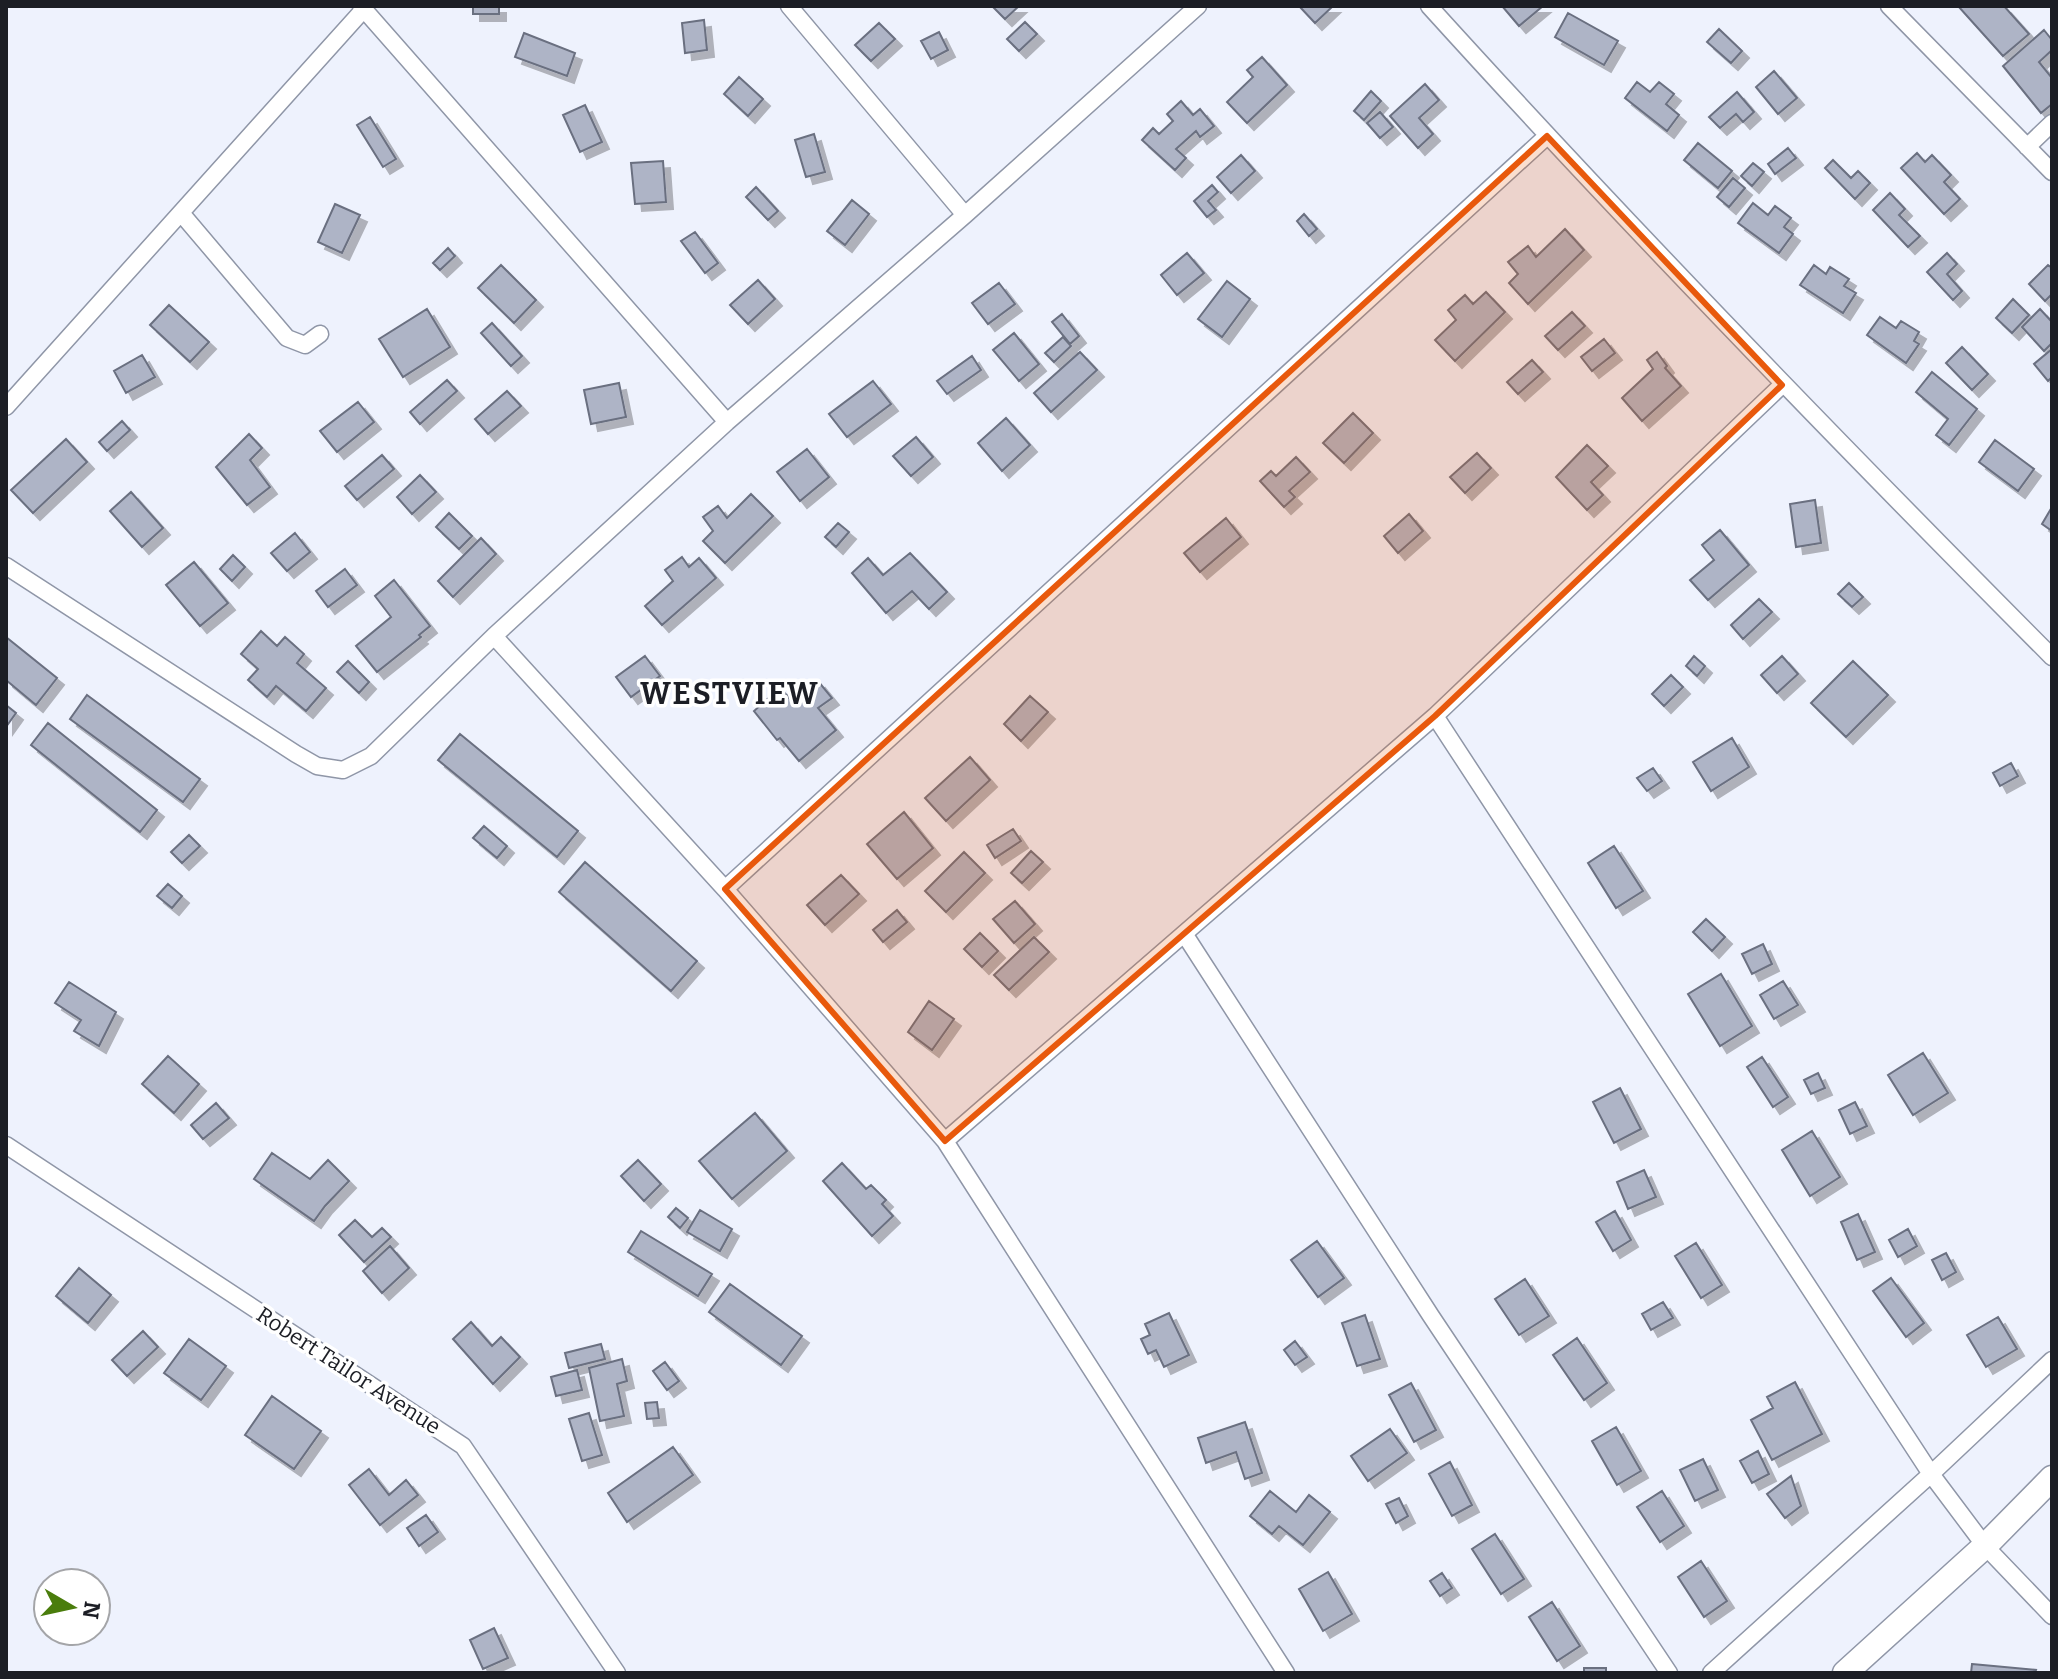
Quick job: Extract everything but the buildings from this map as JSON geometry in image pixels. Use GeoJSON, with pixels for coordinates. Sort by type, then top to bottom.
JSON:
{"type":"FeatureCollection","features":[{"type":"Feature","properties":{"kind":"main road"},"geometry":{"type":"LineString","coordinates":[[1845,1673],[1985,1546],[2052,1478]]}},
{"type":"Feature","properties":{"kind":"street"},"geometry":{"type":"LineString","coordinates":[[789,6],[965,215]]}},
{"type":"Feature","properties":{"kind":"street"},"geometry":{"type":"LineString","coordinates":[[6,566],[296,754],[317,766],[343,770],[371,756],[494,636],[727,422],[965,215],[1198,6]]}},
{"type":"Feature","properties":{"kind":"street"},"geometry":{"type":"LineString","coordinates":[[1429,6],[1782,385],[2052,657]]}},
{"type":"Feature","properties":{"kind":"street"},"geometry":{"type":"LineString","coordinates":[[1889,6],[2052,172]]}},
{"type":"Feature","properties":{"kind":"street"},"geometry":{"type":"LineString","coordinates":[[6,407],[362,8],[727,422]]}},
{"type":"Feature","properties":{"kind":"street"},"geometry":{"type":"LineString","coordinates":[[2027,147],[2052,123]]}},
{"type":"Feature","properties":{"kind":"street"},"geometry":{"type":"LineString","coordinates":[[725,889],[1547,136]]}},
{"type":"Feature","properties":{"kind":"street"},"geometry":{"type":"LineString","coordinates":[[181,213],[287,338],[305,345],[320,334]]}},
{"type":"Feature","properties":{"kind":"street"},"geometry":{"type":"LineString","coordinates":[[945,1141],[1435,716],[1782,385]]}},
{"type":"Feature","properties":{"kind":"street"},"geometry":{"type":"LineString","coordinates":[[494,636],[725,889],[945,1141],[1286,1673]]}},
{"type":"Feature","properties":{"kind":"street"},"geometry":{"type":"LineString","coordinates":[[1435,716],[1931,1474],[1985,1546],[2052,1616]]}},
{"type":"Feature","properties":{"kind":"street"},"geometry":{"type":"LineString","coordinates":[[1185,935],[1431,1316],[1669,1673]]}},
{"type":"Feature","properties":{"kind":"street","name":"Robert Tailor Avenue"},"geometry":{"type":"LineString","coordinates":[[6,1145],[463,1446],[617,1673]]}},
{"type":"Feature","properties":{"kind":"street"},"geometry":{"type":"LineString","coordinates":[[1711,1673],[2052,1360]]}},
{"type":"Feature","properties":{"kind":"highlighted area"},"geometry":{"type":"Polygon","coordinates":[[[1547,136],[1782,385],[1435,716],[945,1141],[725,889],[1547,136]]]}},
{"type":"Feature","properties":{"kind":"district","name":"WESTVIEW"},"geometry":{"type":"Point","coordinates":[730,694]}}]}
